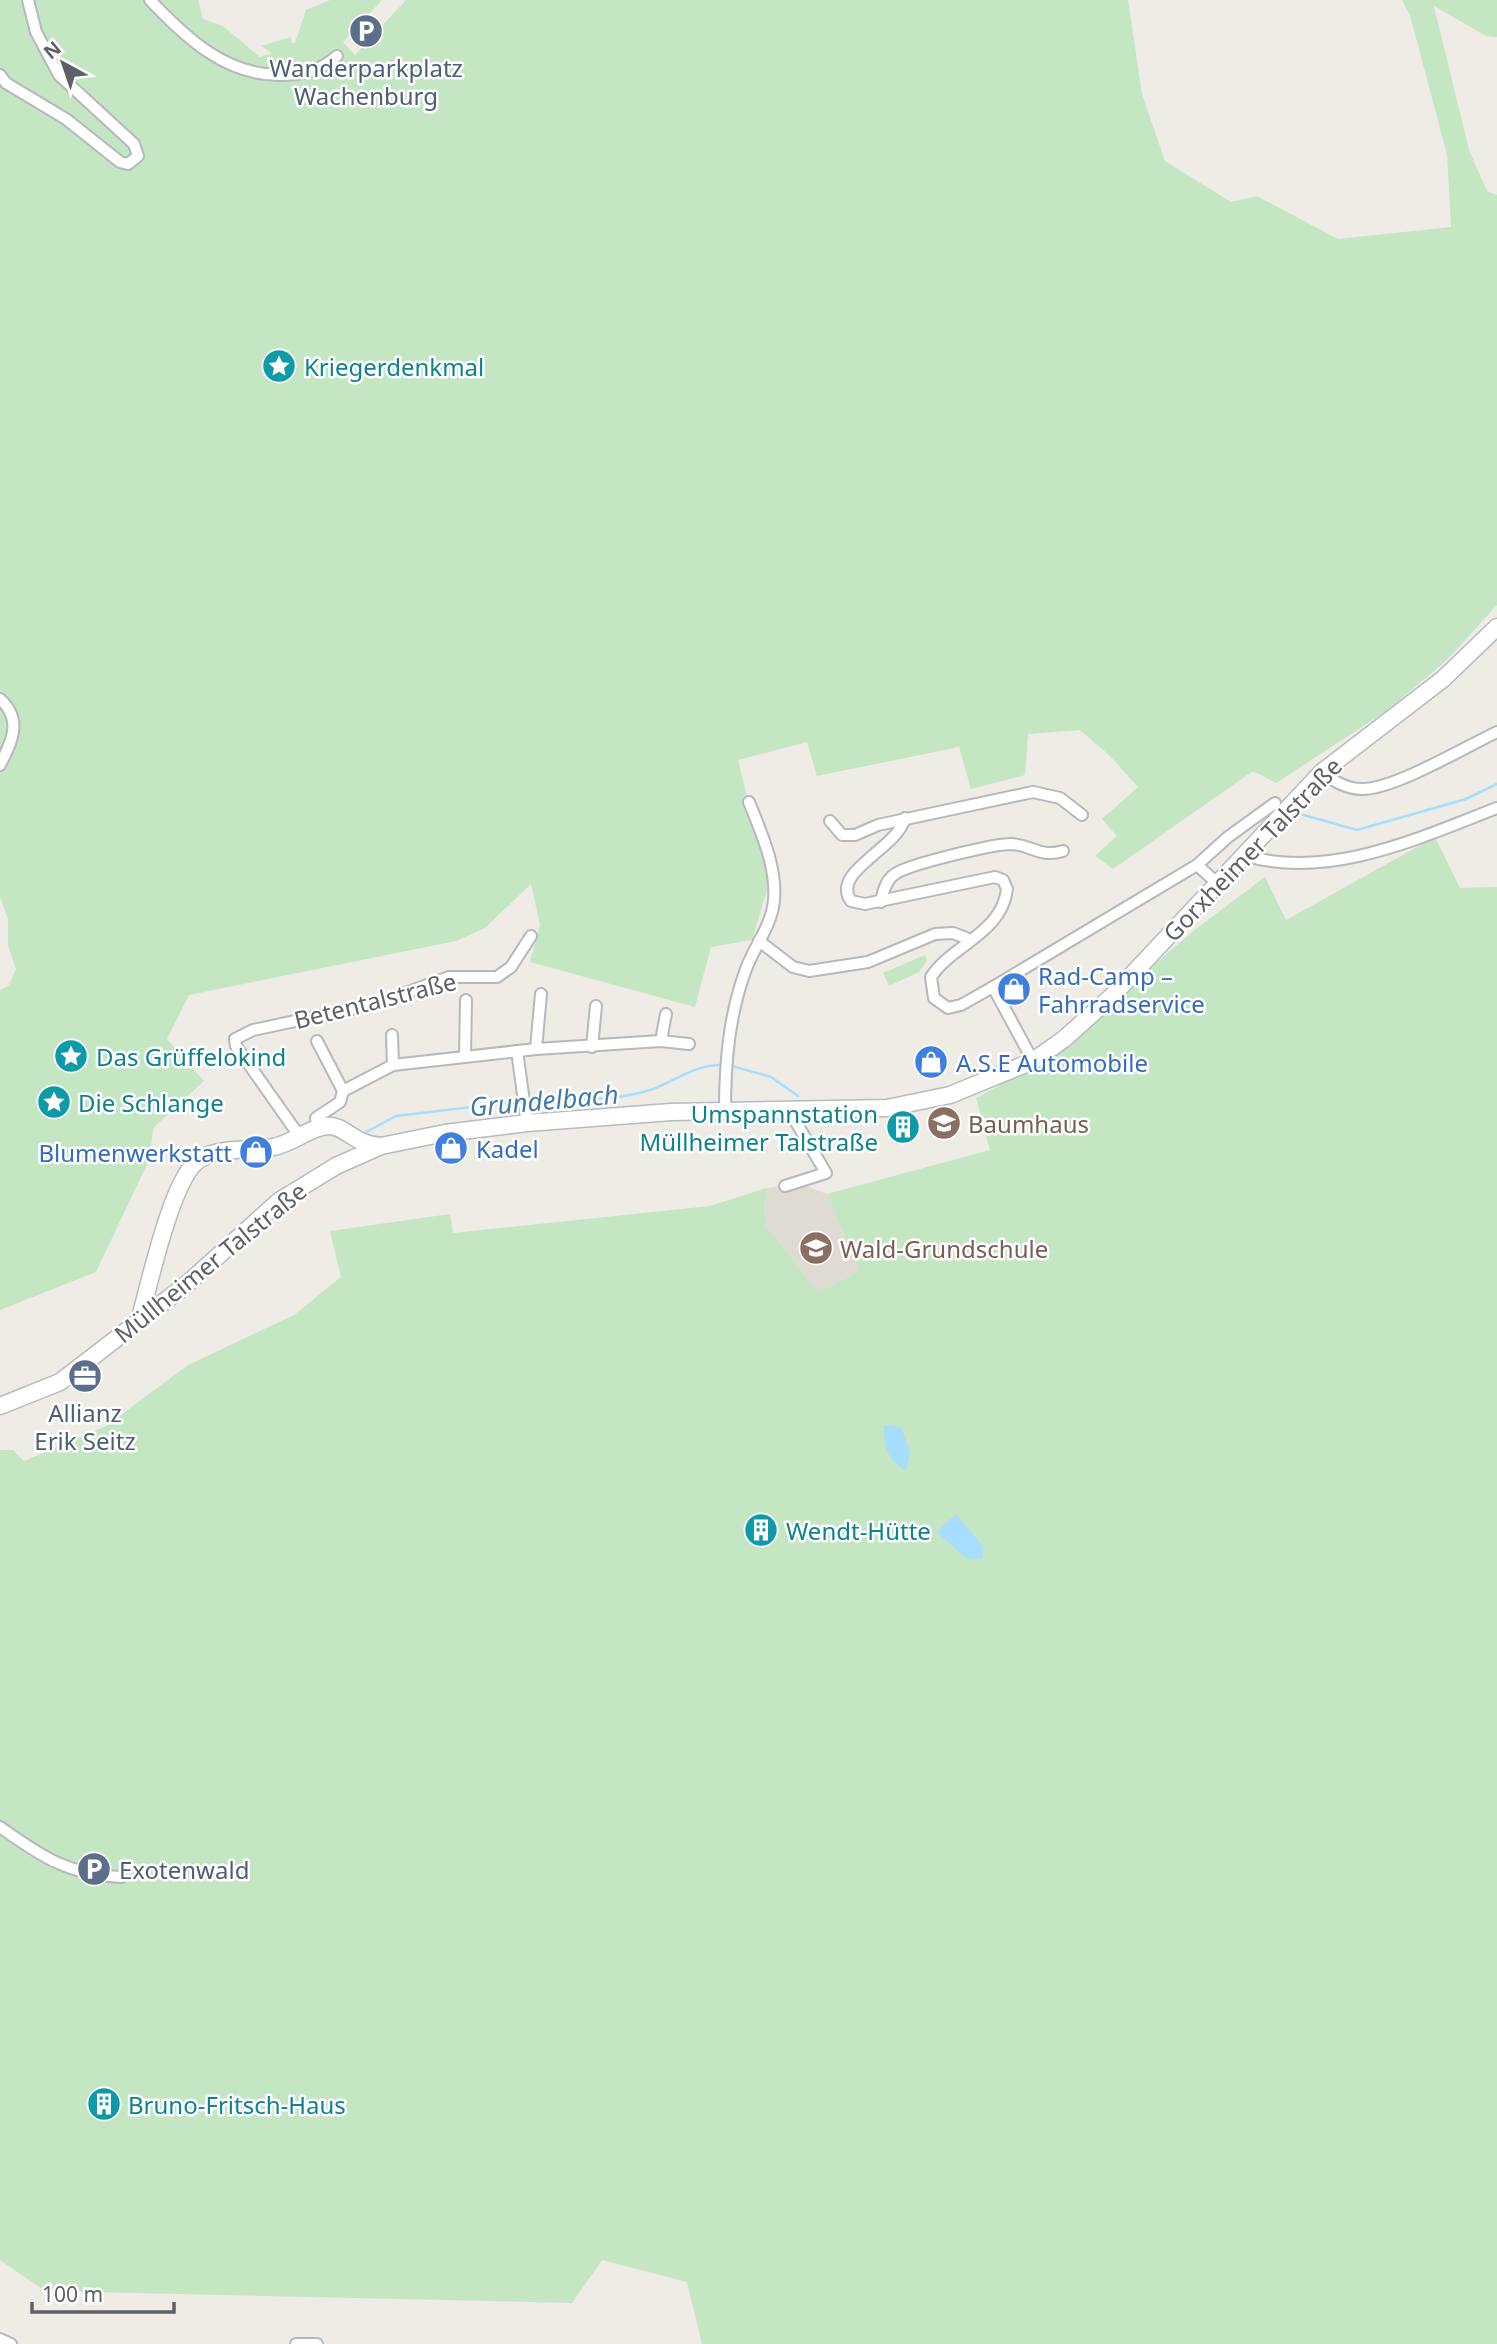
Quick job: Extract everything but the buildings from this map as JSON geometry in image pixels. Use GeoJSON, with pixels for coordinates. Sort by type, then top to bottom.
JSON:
{"type":"FeatureCollection","features":[{"type":"Feature","properties":{"kind":"main road","name":"Gorxheimer Talstraße"},"geometry":{"type":"LineString","coordinates":[[1010,1072],[1033,1061],[1064,1039],[1112,996],[1322,772],[1443,679],[1497,627]]}},
{"type":"Feature","properties":{"kind":"main road","name":"Müllheimer Talstraße"},"geometry":{"type":"LineString","coordinates":[[0,1406],[60,1382],[174,1294],[279,1201],[354,1158],[381,1146],[445,1133],[527,1123],[725,1111],[790,1112],[902,1105],[950,1096],[1010,1072]]}},
{"type":"Feature","properties":{"kind":"main road"},"geometry":{"type":"LineString","coordinates":[[139,1321],[180,1185],[192,1164],[218,1152],[270,1148],[317,1129],[335,1126],[362,1144],[381,1146]]}},
{"type":"Feature","properties":{"kind":"main road"},"geometry":{"type":"LineString","coordinates":[[354,1158],[355,1140]]}},
{"type":"Feature","properties":{"kind":"main road"},"geometry":{"type":"LineString","coordinates":[[151,1282],[174,1294]]}},
{"type":"Feature","properties":{"kind":"street"},"geometry":{"type":"LineString","coordinates":[[0,75],[6,83],[66,119],[120,162],[128,164],[138,156],[134,144],[59,75],[36,32],[28,0]]}},
{"type":"Feature","properties":{"kind":"street"},"geometry":{"type":"LineString","coordinates":[[149,0],[198,46],[228,65],[242,70],[268,75],[303,74],[323,68],[337,56]]}},
{"type":"Feature","properties":{"kind":"street"},"geometry":{"type":"LineString","coordinates":[[0,699],[11,713],[15,730],[0,765]]}},
{"type":"Feature","properties":{"kind":"street"},"geometry":{"type":"LineString","coordinates":[[1322,772],[1333,780],[1362,789],[1396,780],[1497,732]]}},
{"type":"Feature","properties":{"kind":"street"},"geometry":{"type":"LineString","coordinates":[[830,821],[842,835],[855,835],[905,818],[1033,792],[1060,798],[1082,815]]}},
{"type":"Feature","properties":{"kind":"street"},"geometry":{"type":"LineString","coordinates":[[725,1111],[725,1059],[737,997],[758,941],[771,919],[775,897],[770,860],[749,802]]}},
{"type":"Feature","properties":{"kind":"street"},"geometry":{"type":"LineString","coordinates":[[905,818],[897,836],[848,879],[846,891],[851,901],[864,904],[881,902],[999,878],[1007,889],[1001,908],[989,926],[932,977],[931,990],[938,1003],[954,1007],[993,987],[1197,865],[1228,837],[1275,803]]}},
{"type":"Feature","properties":{"kind":"street"},"geometry":{"type":"LineString","coordinates":[[1243,855],[1264,862],[1327,863],[1392,848],[1497,808]]}},
{"type":"Feature","properties":{"kind":"street"},"geometry":{"type":"LineString","coordinates":[[881,902],[883,889],[891,878],[905,868],[1002,845],[1023,846],[1043,855],[1063,851]]}},
{"type":"Feature","properties":{"kind":"street"},"geometry":{"type":"LineString","coordinates":[[1197,865],[1217,883]]}},
{"type":"Feature","properties":{"kind":"street"},"geometry":{"type":"LineString","coordinates":[[758,941],[793,967],[809,971],[868,962],[935,934],[960,934],[966,937],[968,943]]}},
{"type":"Feature","properties":{"kind":"street","name":"Betentalstraße"},"geometry":{"type":"LineString","coordinates":[[300,1137],[236,1046],[235,1039],[253,1030],[395,999],[449,977],[497,977],[517,958],[531,936]]}},
{"type":"Feature","properties":{"kind":"street"},"geometry":{"type":"LineString","coordinates":[[993,987],[1033,1061]]}},
{"type":"Feature","properties":{"kind":"street"},"geometry":{"type":"LineString","coordinates":[[536,1049],[541,995]]}},
{"type":"Feature","properties":{"kind":"street"},"geometry":{"type":"LineString","coordinates":[[466,1000],[466,1056]]}},
{"type":"Feature","properties":{"kind":"street"},"geometry":{"type":"LineString","coordinates":[[592,1047],[596,1006]]}},
{"type":"Feature","properties":{"kind":"street"},"geometry":{"type":"LineString","coordinates":[[661,1041],[666,1014]]}},
{"type":"Feature","properties":{"kind":"street"},"geometry":{"type":"LineString","coordinates":[[392,1035],[393,1065]]}},
{"type":"Feature","properties":{"kind":"street"},"geometry":{"type":"LineString","coordinates":[[317,1041],[343,1091],[340,1102],[316,1118],[317,1129]]}},
{"type":"Feature","properties":{"kind":"street"},"geometry":{"type":"LineString","coordinates":[[343,1091],[393,1065],[536,1049],[661,1041],[689,1044]]}},
{"type":"Feature","properties":{"kind":"street"},"geometry":{"type":"LineString","coordinates":[[517,1051],[527,1123]]}},
{"type":"Feature","properties":{"kind":"street"},"geometry":{"type":"LineString","coordinates":[[785,1186],[826,1173],[790,1112]]}},
{"type":"Feature","properties":{"kind":"street"},"geometry":{"type":"LineString","coordinates":[[0,1827],[35,1852],[72,1871],[121,1877]]}},
{"type":"Feature","properties":{"kind":"street"},"geometry":{"type":"LineString","coordinates":[[0,2339],[11,2344]]}},
{"type":"Feature","properties":{"kind":"street"},"geometry":{"type":"LineString","coordinates":[[296,2344],[317,2344]]}},
{"type":"Feature","properties":{"kind":"shaded area","name":"Wald-Grundschule"},"geometry":{"type":"Polygon","coordinates":[[[799,1183],[827,1194],[859,1271],[818,1292],[765,1224],[766,1188],[799,1183]]]}},
{"type":"Feature","properties":{"kind":"green space"},"geometry":{"type":"Polygon","coordinates":[[[0,0],[198,0],[203,19],[223,26],[260,57],[272,53],[261,46],[291,37],[292,43],[295,43],[306,10],[330,0],[382,0],[343,42],[355,55],[406,0],[1128,0],[1142,94],[1165,161],[1231,202],[1257,196],[1338,239],[1451,227],[1447,155],[1410,15],[1402,0],[1497,0],[1497,37],[1486,36],[1434,6],[1469,150],[1487,191],[1497,195],[1497,605],[1447,660],[1385,712],[1276,783],[1253,771],[1113,869],[1095,856],[1117,836],[1102,819],[1138,787],[1109,755],[1080,730],[1028,734],[1025,775],[971,789],[959,747],[817,776],[807,742],[738,760],[769,884],[752,940],[711,947],[695,1007],[530,962],[540,925],[531,884],[485,928],[456,941],[189,995],[167,1039],[204,1081],[153,1128],[150,1158],[96,1272],[0,1310],[0,990],[9,985],[16,969],[8,945],[8,919],[0,897],[0,0]]]}},
{"type":"Feature","properties":{"kind":"green space"},"geometry":{"type":"Polygon","coordinates":[[[1435,837],[1460,888],[1497,887],[1497,2344],[702,2344],[687,2282],[602,2260],[572,2303],[45,2291],[0,2260],[0,1828],[7,1825],[0,1821],[0,1450],[13,1450],[24,1461],[106,1426],[188,1365],[294,1315],[341,1277],[330,1231],[450,1214],[453,1233],[710,1206],[766,1188],[765,1224],[818,1292],[859,1271],[827,1194],[990,1150],[976,1098],[1036,1066],[1192,932],[1265,877],[1286,920],[1435,837]]]}},
{"type":"Feature","properties":{"kind":"green space"},"geometry":{"type":"Polygon","coordinates":[[[925,955],[927,961],[919,972],[889,986],[883,973],[925,955]]]}},
{"type":"Feature","properties":{"kind":"water"},"geometry":{"type":"Polygon","coordinates":[[[884,1425],[901,1427],[910,1452],[906,1471],[888,1452],[884,1440],[884,1425]]]}},
{"type":"Feature","properties":{"kind":"water"},"geometry":{"type":"Polygon","coordinates":[[[956,1514],[983,1546],[983,1558],[968,1559],[936,1532],[956,1514]]]}},
{"type":"Feature","properties":{"kind":"waterway","name":"Grundelbach"},"geometry":{"type":"LineString","coordinates":[[1300,814],[1357,830],[1466,799],[1497,784]]}},
{"type":"Feature","properties":{"kind":"waterway","name":"Grundelbach"},"geometry":{"type":"LineString","coordinates":[[529,1100],[633,1095],[657,1088],[703,1068],[723,1065]]}},
{"type":"Feature","properties":{"kind":"waterway","name":"Grundelbach"},"geometry":{"type":"LineString","coordinates":[[729,1065],[771,1077],[798,1096]]}},
{"type":"Feature","properties":{"kind":"waterway","name":"Grundelbach"},"geometry":{"type":"LineString","coordinates":[[366,1132],[396,1116],[522,1101]]}},
{"type":"Feature","properties":{"kind":"place","name":"Wanderparkplatz Wachenburg"},"geometry":{"type":"Point","coordinates":[366,31]}},
{"type":"Feature","properties":{"kind":"place","name":"Kriegerdenkmal"},"geometry":{"type":"Point","coordinates":[279,366]}},
{"type":"Feature","properties":{"kind":"place","name":"Rad-Camp – Fahrradservice"},"geometry":{"type":"Point","coordinates":[1014,989]}},
{"type":"Feature","properties":{"kind":"place","name":"Das Grüffelokind"},"geometry":{"type":"Point","coordinates":[71,1056]}},
{"type":"Feature","properties":{"kind":"place","name":"A.S.E Automobile"},"geometry":{"type":"Point","coordinates":[931,1062]}},
{"type":"Feature","properties":{"kind":"place","name":"Die Schlange"},"geometry":{"type":"Point","coordinates":[54,1102]}},
{"type":"Feature","properties":{"kind":"place","name":"Baumhaus"},"geometry":{"type":"Point","coordinates":[944,1123]}},
{"type":"Feature","properties":{"kind":"place","name":"Umspannstation Müllheimer Talstraße"},"geometry":{"type":"Point","coordinates":[903,1127]}},
{"type":"Feature","properties":{"kind":"place","name":"Kadel"},"geometry":{"type":"Point","coordinates":[451,1148]}},
{"type":"Feature","properties":{"kind":"place","name":"Blumenwerkstatt"},"geometry":{"type":"Point","coordinates":[256,1152]}},
{"type":"Feature","properties":{"kind":"place","name":"Wald-Grundschule"},"geometry":{"type":"Point","coordinates":[816,1248]}},
{"type":"Feature","properties":{"kind":"place","name":"Allianz Erik Seitz"},"geometry":{"type":"Point","coordinates":[85,1376]}},
{"type":"Feature","properties":{"kind":"place","name":"Wendt-Hütte"},"geometry":{"type":"Point","coordinates":[761,1530]}},
{"type":"Feature","properties":{"kind":"place","name":"Exotenwald"},"geometry":{"type":"Point","coordinates":[94,1869]}},
{"type":"Feature","properties":{"kind":"place","name":"Bruno-Fritsch-Haus"},"geometry":{"type":"Point","coordinates":[104,2104]}}]}
